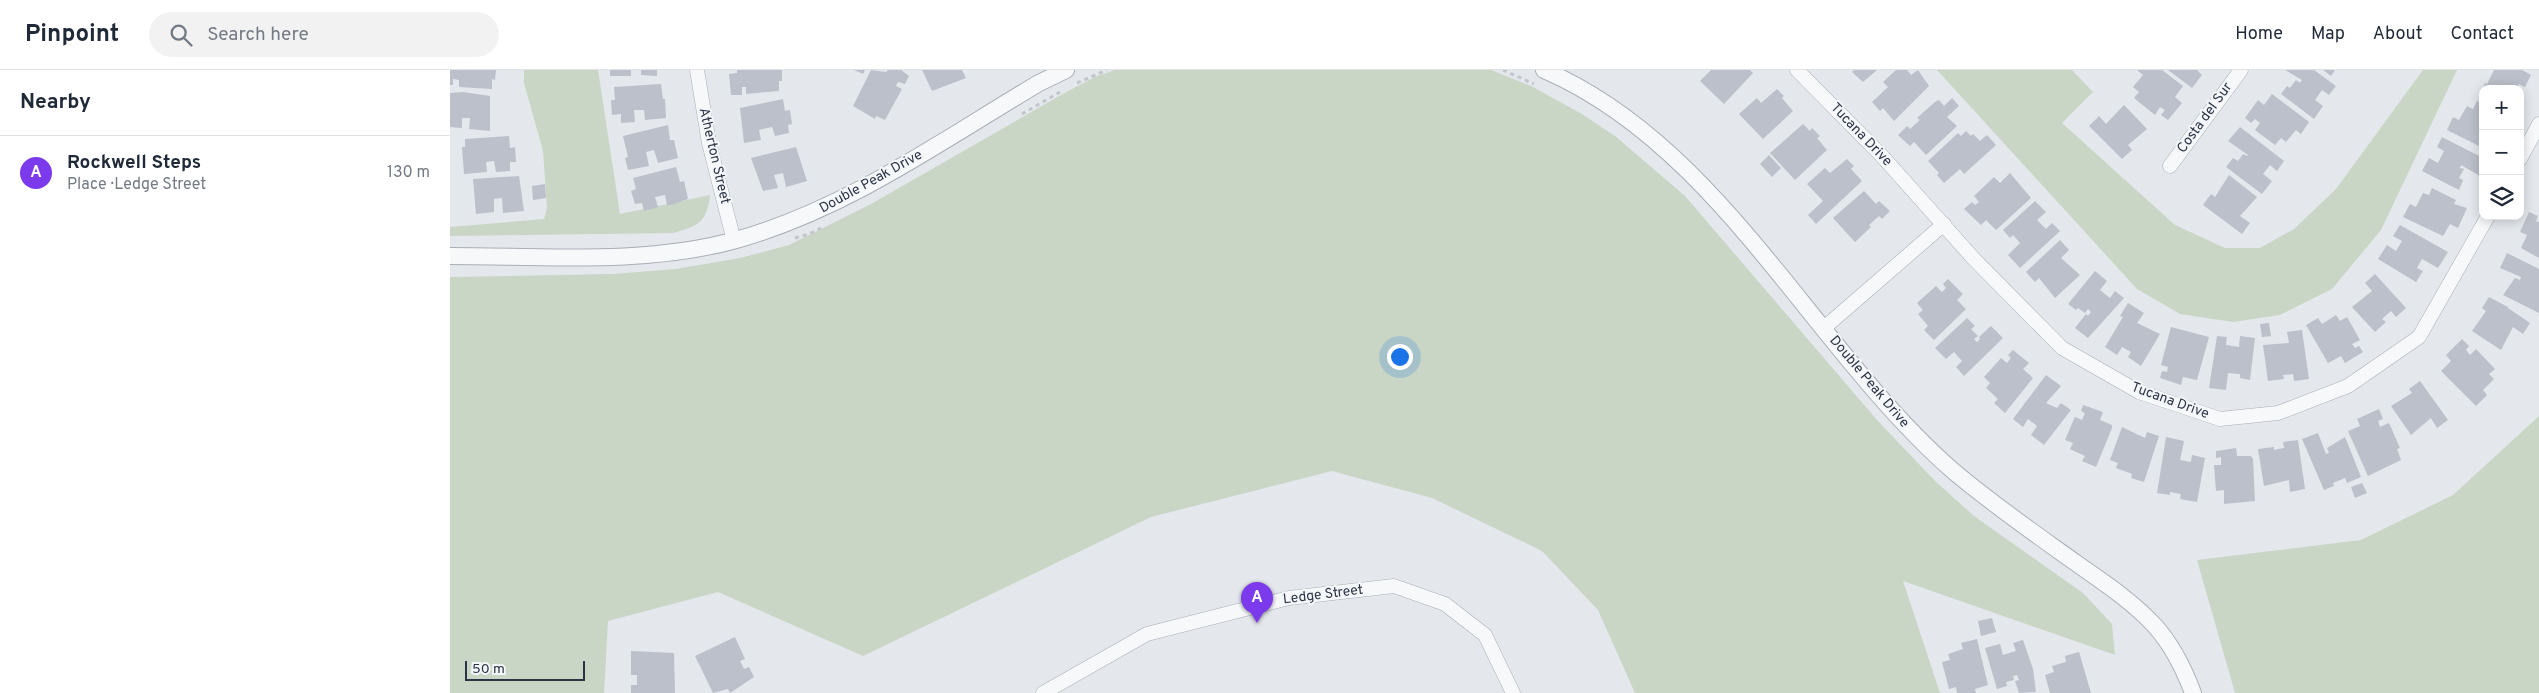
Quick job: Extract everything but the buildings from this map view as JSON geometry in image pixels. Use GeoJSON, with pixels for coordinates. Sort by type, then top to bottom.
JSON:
{"type":"FeatureCollection","features":[{"type":"Feature","properties":{"kind":"street","name":"Atherton Street"},"geometry":{"type":"LineString","coordinates":[[697,70],[709,143],[734,241]]}},
{"type":"Feature","properties":{"kind":"street","name":"Double Peak Drive"},"geometry":{"type":"LineString","coordinates":[[450,256],[614,256],[698,248],[734,241],[809,215],[842,200],[1066,70]]}},
{"type":"Feature","properties":{"kind":"street","name":"Double Peak Drive"},"geometry":{"type":"LineString","coordinates":[[1544,70],[1610,106],[1674,157],[1708,192],[1901,421],[1946,464],[2009,516],[2098,579],[2144,615],[2155,626],[2174,652],[2184,670],[2193,693]]}},
{"type":"Feature","properties":{"kind":"street","name":"Tucana Drive"},"geometry":{"type":"LineString","coordinates":[[1797,70],[1882,156],[1973,258],[2062,348],[2139,392],[2220,419],[2278,413],[2348,386],[2419,337],[2486,220]]}},
{"type":"Feature","properties":{"kind":"street","name":"Costa del Sur"},"geometry":{"type":"LineString","coordinates":[[2170,166],[2241,70]]}},
{"type":"Feature","properties":{"kind":"street"},"geometry":{"type":"LineString","coordinates":[[2524,152],[2539,124]]}},
{"type":"Feature","properties":{"kind":"street"},"geometry":{"type":"LineString","coordinates":[[1824,328],[1944,224]]}},
{"type":"Feature","properties":{"kind":"street","name":"Ledge Street"},"geometry":{"type":"LineString","coordinates":[[1042,693],[1147,634],[1289,598],[1394,586],[1445,604],[1485,635],[1513,693]]}},
{"type":"Feature","properties":{"kind":"green space"},"geometry":{"type":"Polygon","coordinates":[[[524,70],[598,70],[620,214],[710,195],[709,204],[700,222],[673,233],[450,236],[450,227],[544,219],[547,208],[543,151],[524,83],[524,70]]]}},
{"type":"Feature","properties":{"kind":"green space"},"geometry":{"type":"Polygon","coordinates":[[[1115,70],[1491,70],[1531,86],[1582,114],[1615,136],[1685,196],[1877,420],[1935,481],[1974,516],[2083,593],[2112,624],[2115,655],[1903,581],[1940,693],[1635,693],[1598,610],[1542,551],[1432,498],[1332,471],[1151,517],[863,656],[718,592],[608,621],[604,693],[450,693],[450,277],[613,274],[676,269],[740,258],[789,245],[871,204],[1068,91],[1097,76],[1115,70]]]}},
{"type":"Feature","properties":{"kind":"green space"},"geometry":{"type":"Polygon","coordinates":[[[1937,70],[2072,70],[2093,92],[2062,123],[2175,225],[2225,248],[2260,248],[2294,229],[2336,189],[2423,70],[2457,70],[2381,230],[2332,289],[2280,315],[2233,322],[2180,314],[2137,289],[1937,70]]]}},
{"type":"Feature","properties":{"kind":"green space"},"geometry":{"type":"Polygon","coordinates":[[[2539,416],[2539,693],[2235,693],[2197,560],[2361,540],[2453,495],[2539,416]]]}},
{"type":"Feature","properties":{"kind":"place","name":"Rockwell Steps"},"geometry":{"type":"Point","coordinates":[1257,623]}}]}
